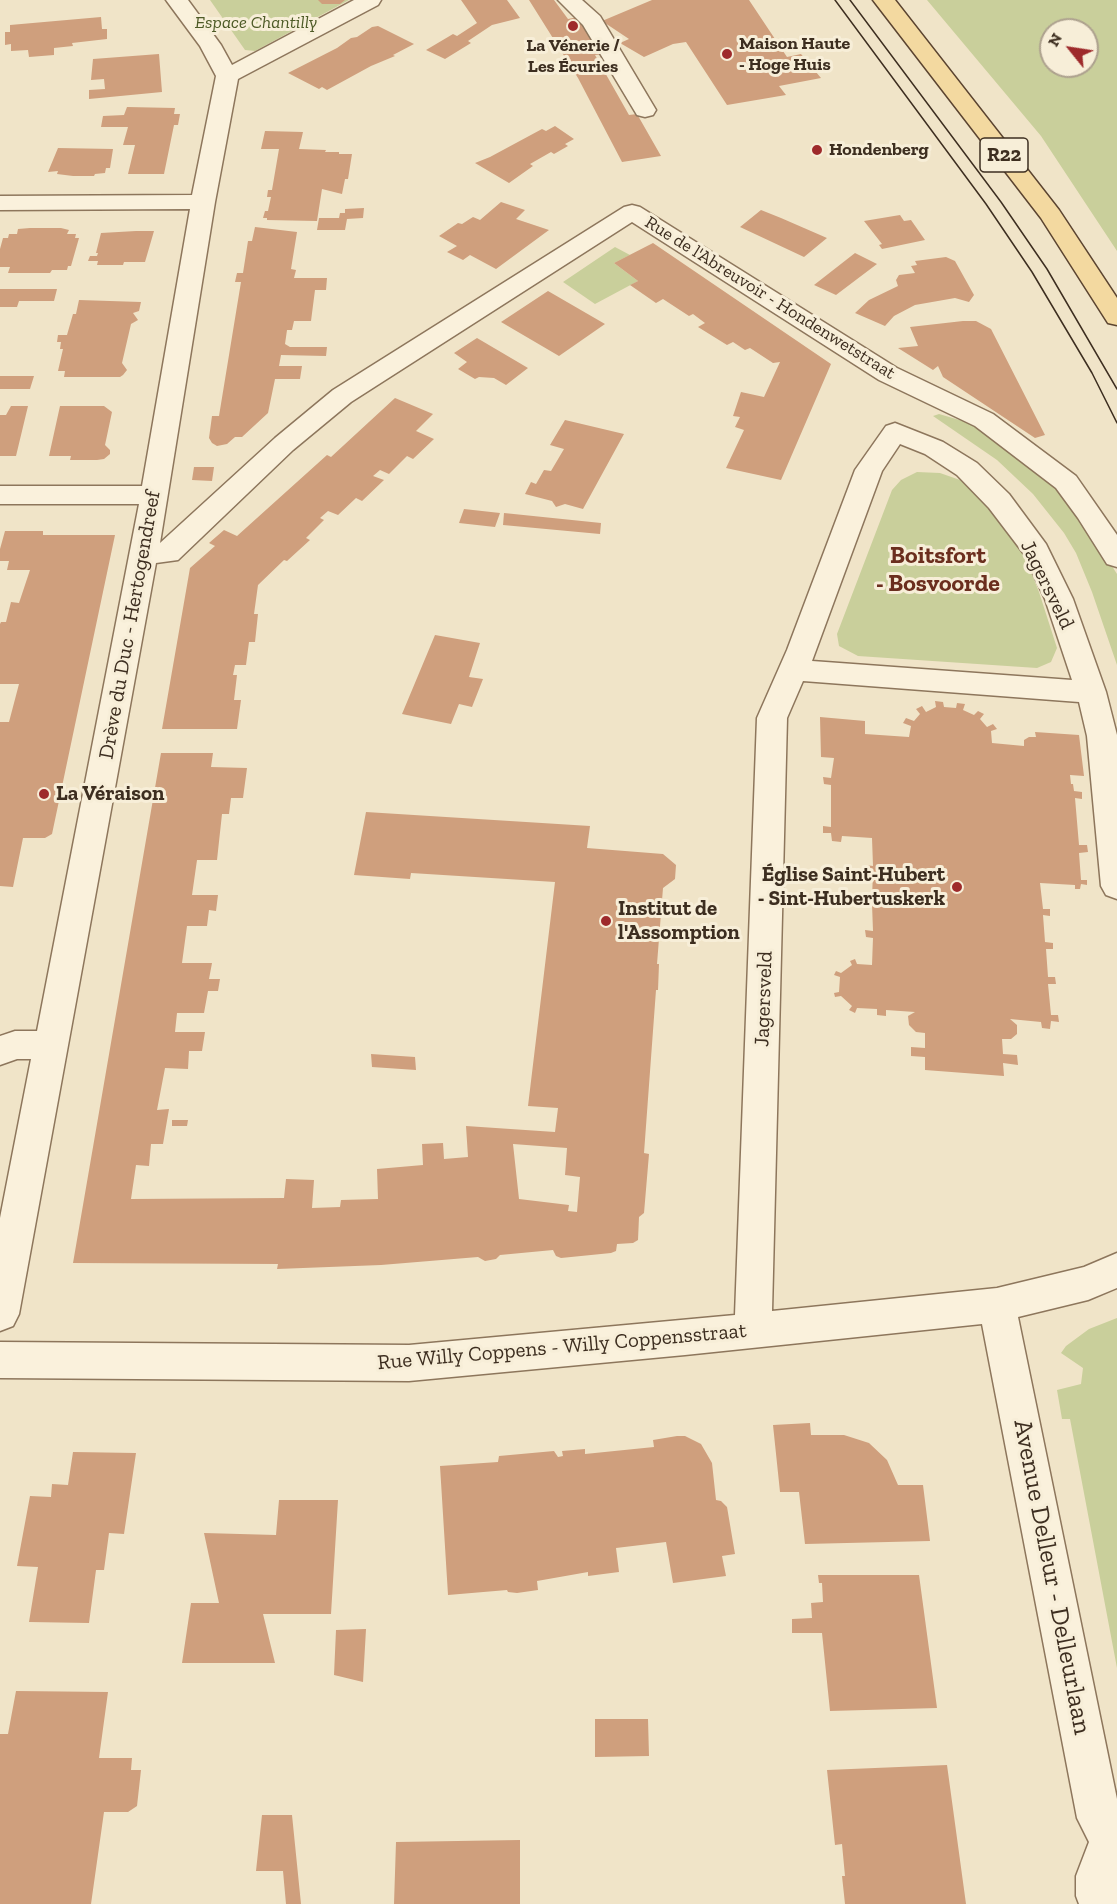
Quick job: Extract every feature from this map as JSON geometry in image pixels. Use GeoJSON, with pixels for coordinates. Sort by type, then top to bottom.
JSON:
{"type":"FeatureCollection","features":[{"type":"Feature","properties":{"kind":"main road","name":"R22"},"geometry":{"type":"LineString","coordinates":[[884,0],[1051,215],[1117,316]]}},
{"type":"Feature","properties":{"kind":"street"},"geometry":{"type":"LineString","coordinates":[[177,0],[210,45],[227,76],[370,0]]}},
{"type":"Feature","properties":{"kind":"street"},"geometry":{"type":"LineString","coordinates":[[568,0],[592,21],[645,110]]}},
{"type":"Feature","properties":{"kind":"street","name":"Drève du Duc - Hertogendreef"},"geometry":{"type":"LineString","coordinates":[[0,1314],[144,553],[203,202],[227,76]]}},
{"type":"Feature","properties":{"kind":"street"},"geometry":{"type":"LineString","coordinates":[[0,203],[203,202]]}},
{"type":"Feature","properties":{"kind":"street","name":"Rue de l'Abreuvoir - Hondenwetstraat"},"geometry":{"type":"LineString","coordinates":[[144,553],[168,552],[284,444],[342,396],[632,212],[888,374],[908,411],[984,420],[1066,482],[1117,557]]}},
{"type":"Feature","properties":{"kind":"street","name":"Jagersveld"},"geometry":{"type":"LineString","coordinates":[[753,1331],[772,718],[793,670],[869,470],[908,411],[934,448],[967,469],[999,501],[1036,551],[1054,590],[1091,692],[1102,736],[1117,886]]}},
{"type":"Feature","properties":{"kind":"street"},"geometry":{"type":"LineString","coordinates":[[0,495],[154,495]]}},
{"type":"Feature","properties":{"kind":"street"},"geometry":{"type":"LineString","coordinates":[[793,670],[1091,692]]}},
{"type":"Feature","properties":{"kind":"street"},"geometry":{"type":"LineString","coordinates":[[0,1051],[15,1045],[51,1045]]}},
{"type":"Feature","properties":{"kind":"street","name":"Rue Willy Coppens - Willy Coppensstraat"},"geometry":{"type":"LineString","coordinates":[[0,1360],[409,1363],[753,1331],[997,1305],[1088,1283],[1117,1270]]}},
{"type":"Feature","properties":{"kind":"street","name":"Avenue Delleur - Delleurlaan"},"geometry":{"type":"LineString","coordinates":[[997,1305],[1099,1818],[1117,1845],[1104,1858],[1098,1876],[1098,1896],[1101,1904]]}},
{"type":"Feature","properties":{"kind":"green space","name":"Espace Chantilly"},"geometry":{"type":"Polygon","coordinates":[[[210,0],[349,0],[255,51],[245,50],[210,0]]]}},
{"type":"Feature","properties":{"kind":"green space"},"geometry":{"type":"Polygon","coordinates":[[[927,0],[1117,0],[1117,251],[1041,136],[927,0]]]}},
{"type":"Feature","properties":{"kind":"green space"},"geometry":{"type":"Polygon","coordinates":[[[615,247],[630,255],[614,263],[638,281],[595,304],[563,282],[615,247]]]}},
{"type":"Feature","properties":{"kind":"green space"},"geometry":{"type":"Polygon","coordinates":[[[939,414],[980,426],[1062,492],[1082,519],[1117,574],[1117,665],[1092,592],[1076,553],[1064,533],[1033,494],[997,460],[933,416],[939,414]]]}},
{"type":"Feature","properties":{"kind":"green space"},"geometry":{"type":"Polygon","coordinates":[[[917,472],[940,473],[960,480],[990,508],[1008,530],[1025,557],[1039,592],[1057,648],[1051,662],[1037,668],[858,656],[839,646],[837,634],[892,490],[901,480],[917,472]]]}},
{"type":"Feature","properties":{"kind":"green space"},"geometry":{"type":"Polygon","coordinates":[[[1117,1318],[1117,1668],[1070,1419],[1062,1419],[1057,1390],[1081,1384],[1083,1368],[1061,1353],[1066,1346],[1089,1329],[1117,1318]]]}},
{"type":"Feature","properties":{"kind":"building"},"geometry":{"type":"Polygon","coordinates":[[[318,0],[345,0],[340,4],[322,4],[318,0]]]}},
{"type":"Feature","properties":{"kind":"building"},"geometry":{"type":"Polygon","coordinates":[[[461,0],[507,0],[520,18],[492,25],[468,41],[471,43],[445,59],[426,50],[453,34],[457,36],[477,23],[461,0]]]}},
{"type":"Feature","properties":{"kind":"building"},"geometry":{"type":"Polygon","coordinates":[[[529,0],[554,0],[568,19],[578,17],[604,54],[595,55],[629,115],[637,114],[661,156],[622,162],[578,78],[529,0]]]}},
{"type":"Feature","properties":{"kind":"building","name":"Maison Haute - Hoge Huis"},"geometry":{"type":"Polygon","coordinates":[[[652,0],[749,0],[787,57],[801,54],[821,78],[779,86],[786,95],[727,105],[686,42],[673,44],[644,57],[620,43],[629,39],[602,21],[652,0]]]}},
{"type":"Feature","properties":{"kind":"building"},"geometry":{"type":"Polygon","coordinates":[[[101,17],[102,29],[107,29],[107,39],[72,43],[73,46],[54,48],[54,55],[29,57],[28,50],[11,51],[11,44],[5,45],[5,32],[10,32],[10,25],[101,17]]]}},
{"type":"Feature","properties":{"kind":"building"},"geometry":{"type":"Polygon","coordinates":[[[378,26],[414,44],[327,90],[322,87],[319,89],[288,73],[372,27],[378,26]]]}},
{"type":"Feature","properties":{"kind":"building"},"geometry":{"type":"Polygon","coordinates":[[[159,54],[162,92],[89,99],[89,90],[105,89],[104,79],[91,80],[93,59],[159,54]]]}},
{"type":"Feature","properties":{"kind":"building"},"geometry":{"type":"Polygon","coordinates":[[[127,107],[175,108],[174,114],[180,114],[178,125],[174,125],[164,174],[128,174],[135,145],[123,145],[128,127],[101,127],[103,116],[124,115],[127,107]]]}},
{"type":"Feature","properties":{"kind":"building"},"geometry":{"type":"Polygon","coordinates":[[[555,126],[574,139],[565,144],[568,146],[554,154],[551,152],[530,164],[533,166],[509,183],[475,163],[542,129],[546,131],[555,126]]]}},
{"type":"Feature","properties":{"kind":"building"},"geometry":{"type":"Polygon","coordinates":[[[265,131],[303,132],[299,149],[352,154],[348,179],[345,179],[342,194],[322,189],[317,221],[263,218],[265,211],[268,211],[271,197],[267,197],[268,190],[272,190],[279,149],[261,149],[265,131]]]}},
{"type":"Feature","properties":{"kind":"building"},"geometry":{"type":"Polygon","coordinates":[[[58,148],[113,149],[110,168],[106,168],[105,173],[94,176],[57,174],[58,171],[48,172],[58,148]]]}},
{"type":"Feature","properties":{"kind":"building"},"geometry":{"type":"Polygon","coordinates":[[[501,202],[525,210],[516,219],[549,230],[496,269],[470,255],[463,260],[447,252],[457,246],[439,236],[458,223],[462,224],[473,217],[480,220],[501,202]]]}},
{"type":"Feature","properties":{"kind":"building"},"geometry":{"type":"Polygon","coordinates":[[[364,208],[363,218],[347,219],[345,230],[317,230],[319,218],[339,218],[340,213],[345,213],[345,209],[364,208]]]}},
{"type":"Feature","properties":{"kind":"building"},"geometry":{"type":"Polygon","coordinates":[[[761,210],[827,238],[804,257],[740,227],[761,210]]]}},
{"type":"Feature","properties":{"kind":"building"},"geometry":{"type":"Polygon","coordinates":[[[900,215],[904,221],[911,220],[925,240],[882,249],[879,245],[882,244],[864,221],[900,215]]]}},
{"type":"Feature","properties":{"kind":"building"},"geometry":{"type":"Polygon","coordinates":[[[255,227],[297,232],[291,269],[296,270],[294,278],[327,278],[326,290],[315,290],[311,321],[294,321],[292,330],[287,330],[285,344],[290,347],[327,347],[326,356],[281,355],[279,366],[302,366],[300,379],[275,379],[268,413],[242,437],[235,437],[227,444],[217,446],[209,438],[212,416],[219,416],[241,282],[235,282],[237,273],[243,273],[248,241],[252,241],[255,227]]]}},
{"type":"Feature","properties":{"kind":"building"},"geometry":{"type":"Polygon","coordinates":[[[61,228],[69,230],[67,234],[76,234],[75,238],[79,238],[71,266],[68,266],[67,270],[52,270],[50,273],[8,273],[10,267],[0,267],[0,249],[3,238],[8,238],[9,234],[17,234],[18,229],[61,228]]]}},
{"type":"Feature","properties":{"kind":"building"},"geometry":{"type":"Polygon","coordinates":[[[154,231],[145,262],[97,265],[98,261],[88,261],[90,256],[97,256],[101,233],[154,231]]]}},
{"type":"Feature","properties":{"kind":"building"},"geometry":{"type":"Polygon","coordinates":[[[653,243],[831,364],[781,480],[726,468],[744,430],[735,427],[740,417],[733,416],[741,392],[764,397],[780,362],[773,363],[750,348],[745,350],[733,342],[727,345],[698,327],[705,323],[693,314],[689,316],[663,299],[656,303],[630,285],[638,281],[614,263],[653,243]]]}},
{"type":"Feature","properties":{"kind":"building"},"geometry":{"type":"Polygon","coordinates":[[[855,253],[877,264],[836,295],[814,285],[855,253]]]}},
{"type":"Feature","properties":{"kind":"building"},"geometry":{"type":"Polygon","coordinates":[[[946,257],[955,261],[974,295],[969,302],[955,298],[915,305],[894,316],[885,326],[855,313],[869,300],[898,286],[896,280],[899,275],[915,273],[911,266],[917,265],[915,261],[946,257]]]}},
{"type":"Feature","properties":{"kind":"building"},"geometry":{"type":"Polygon","coordinates":[[[0,289],[57,289],[54,301],[19,301],[17,307],[0,307],[0,289]]]}},
{"type":"Feature","properties":{"kind":"building"},"geometry":{"type":"Polygon","coordinates":[[[548,291],[605,324],[559,356],[501,322],[548,291]]]}},
{"type":"Feature","properties":{"kind":"building"},"geometry":{"type":"Polygon","coordinates":[[[79,300],[141,302],[139,311],[133,313],[138,320],[131,324],[122,363],[127,370],[120,377],[64,377],[65,371],[58,371],[63,349],[60,349],[61,342],[57,342],[58,335],[67,335],[79,300]]]}},
{"type":"Feature","properties":{"kind":"building"},"geometry":{"type":"Polygon","coordinates":[[[976,321],[991,329],[1045,435],[1035,438],[943,377],[938,366],[933,370],[898,348],[918,346],[910,327],[976,321]]]}},
{"type":"Feature","properties":{"kind":"building"},"geometry":{"type":"Polygon","coordinates":[[[477,338],[528,368],[506,385],[494,378],[475,379],[458,369],[467,362],[454,353],[477,338]]]}},
{"type":"Feature","properties":{"kind":"building"},"geometry":{"type":"Polygon","coordinates":[[[0,376],[34,376],[30,389],[0,389],[0,376]]]}},
{"type":"Feature","properties":{"kind":"building"},"geometry":{"type":"Polygon","coordinates":[[[395,398],[433,414],[416,431],[434,439],[413,459],[407,456],[389,474],[380,470],[373,476],[384,480],[362,501],[356,498],[338,515],[328,511],[320,518],[324,520],[306,538],[310,540],[287,561],[284,560],[258,585],[254,614],[258,614],[255,642],[249,642],[246,665],[235,665],[233,675],[237,675],[234,700],[241,700],[237,729],[162,729],[190,568],[215,546],[209,543],[224,530],[237,536],[327,455],[331,457],[395,398]]]}},
{"type":"Feature","properties":{"kind":"building"},"geometry":{"type":"Polygon","coordinates":[[[11,406],[28,406],[16,456],[0,456],[0,415],[6,415],[11,406]]]}},
{"type":"Feature","properties":{"kind":"building"},"geometry":{"type":"Polygon","coordinates":[[[60,406],[104,406],[112,412],[105,445],[110,450],[110,454],[104,459],[97,460],[70,460],[71,456],[49,456],[60,406]]]}},
{"type":"Feature","properties":{"kind":"building"},"geometry":{"type":"Polygon","coordinates":[[[565,420],[624,434],[583,509],[565,504],[556,507],[552,501],[525,494],[531,482],[536,484],[544,470],[551,471],[564,449],[550,445],[565,420]]]}},
{"type":"Feature","properties":{"kind":"building"},"geometry":{"type":"Polygon","coordinates":[[[194,467],[214,467],[212,481],[192,480],[194,467]]]}},
{"type":"Feature","properties":{"kind":"building"},"geometry":{"type":"Polygon","coordinates":[[[464,509],[500,513],[495,527],[459,523],[464,509]]]}},
{"type":"Feature","properties":{"kind":"building"},"geometry":{"type":"Polygon","coordinates":[[[504,513],[601,523],[600,534],[503,525],[504,513]]]}},
{"type":"Feature","properties":{"kind":"building"},"geometry":{"type":"Polygon","coordinates":[[[5,531],[43,531],[43,535],[115,535],[52,834],[45,838],[23,838],[13,887],[0,886],[0,722],[9,722],[19,684],[0,684],[0,624],[6,622],[11,602],[19,603],[30,570],[7,570],[9,561],[0,561],[0,549],[5,531]]]}},
{"type":"Feature","properties":{"kind":"building"},"geometry":{"type":"Polygon","coordinates":[[[435,635],[480,643],[469,677],[483,679],[472,707],[459,704],[451,724],[402,714],[435,635]]]}},
{"type":"Feature","properties":{"kind":"building","name":"Église Saint-Hubert - Sint-Hubertuskerk"},"geometry":{"type":"Polygon","coordinates":[[[935,701],[943,702],[944,707],[956,708],[957,703],[965,704],[963,710],[974,715],[978,711],[984,714],[980,719],[987,727],[993,724],[997,729],[991,731],[992,743],[1024,746],[1024,740],[1036,737],[1035,732],[1079,735],[1084,776],[1070,775],[1074,791],[1082,792],[1082,799],[1075,798],[1079,845],[1087,845],[1088,852],[1079,853],[1081,880],[1087,880],[1087,885],[1081,884],[1080,889],[1075,889],[1075,885],[1040,883],[1043,909],[1050,909],[1050,916],[1043,915],[1045,942],[1053,943],[1053,949],[1046,949],[1048,977],[1055,977],[1056,984],[1048,984],[1051,1015],[1058,1015],[1059,1022],[1051,1021],[1050,1029],[1042,1028],[1041,1022],[1010,1019],[1017,1025],[1017,1034],[1011,1039],[1002,1039],[1003,1054],[1017,1055],[1018,1065],[1003,1063],[1004,1076],[925,1070],[925,1057],[911,1056],[911,1047],[925,1048],[925,1033],[916,1032],[909,1025],[908,1016],[915,1012],[886,1010],[886,1016],[877,1015],[877,1009],[857,1008],[855,1013],[849,1010],[852,1006],[841,996],[835,997],[834,993],[839,992],[840,977],[834,975],[836,971],[841,973],[852,965],[850,961],[855,959],[857,964],[872,965],[873,938],[866,937],[865,930],[873,931],[872,904],[865,904],[866,898],[872,898],[873,872],[866,871],[865,865],[873,866],[872,838],[842,836],[841,842],[832,841],[831,833],[823,833],[823,826],[831,827],[831,785],[824,784],[823,777],[831,778],[834,758],[821,757],[820,717],[865,721],[865,734],[909,737],[911,726],[903,723],[906,718],[914,721],[920,714],[916,709],[922,706],[926,712],[936,707],[935,701]]]}},
{"type":"Feature","properties":{"kind":"building"},"geometry":{"type":"Polygon","coordinates":[[[161,753],[213,753],[211,767],[247,768],[243,798],[231,798],[229,814],[222,814],[217,860],[197,860],[192,895],[218,895],[216,911],[209,910],[207,926],[187,926],[182,963],[212,963],[209,979],[220,979],[218,991],[208,991],[204,1013],[177,1013],[175,1032],[205,1032],[202,1051],[189,1051],[188,1069],[165,1068],[157,1110],[169,1109],[163,1144],[151,1144],[149,1166],[136,1165],[131,1199],[284,1198],[286,1179],[314,1180],[312,1208],[340,1207],[341,1200],[378,1199],[377,1169],[423,1165],[422,1144],[443,1143],[444,1159],[468,1157],[466,1126],[555,1132],[558,1108],[528,1106],[555,882],[411,873],[410,879],[354,875],[366,812],[590,826],[587,848],[663,854],[676,865],[675,879],[663,888],[657,964],[659,964],[658,990],[656,990],[644,1153],[649,1154],[644,1213],[639,1217],[638,1240],[633,1243],[617,1244],[616,1251],[611,1253],[561,1258],[556,1256],[553,1250],[500,1255],[496,1259],[485,1261],[478,1257],[381,1265],[277,1269],[278,1264],[73,1263],[161,753]],[[513,1144],[519,1199],[569,1205],[568,1211],[577,1212],[580,1177],[565,1175],[567,1148],[513,1144]]]}},
{"type":"Feature","properties":{"kind":"building"},"geometry":{"type":"Polygon","coordinates":[[[371,1054],[415,1057],[416,1070],[372,1067],[371,1054]]]}},
{"type":"Feature","properties":{"kind":"building"},"geometry":{"type":"Polygon","coordinates":[[[172,1120],[188,1120],[187,1126],[172,1126],[172,1120]]]}},
{"type":"Feature","properties":{"kind":"building"},"geometry":{"type":"Polygon","coordinates":[[[810,1423],[811,1435],[844,1435],[869,1443],[887,1460],[898,1485],[923,1485],[930,1541],[805,1544],[799,1492],[780,1492],[773,1425],[810,1423]]]}},
{"type":"Feature","properties":{"kind":"building"},"geometry":{"type":"Polygon","coordinates":[[[685,1436],[701,1444],[712,1463],[716,1500],[721,1501],[727,1507],[735,1554],[722,1556],[726,1576],[673,1583],[666,1542],[616,1548],[619,1572],[588,1576],[588,1572],[537,1581],[538,1590],[517,1593],[507,1590],[448,1595],[440,1466],[498,1462],[499,1456],[554,1451],[558,1457],[563,1456],[562,1451],[585,1449],[585,1454],[654,1447],[653,1440],[685,1436]]]}},
{"type":"Feature","properties":{"kind":"building"},"geometry":{"type":"Polygon","coordinates":[[[73,1452],[136,1453],[124,1534],[109,1533],[104,1570],[96,1570],[89,1623],[29,1622],[38,1567],[17,1566],[30,1496],[51,1497],[52,1484],[68,1485],[73,1452]]]}},
{"type":"Feature","properties":{"kind":"building"},"geometry":{"type":"Polygon","coordinates":[[[279,1500],[338,1500],[331,1614],[263,1614],[275,1663],[182,1663],[191,1603],[219,1603],[204,1533],[276,1535],[279,1500]]]}},
{"type":"Feature","properties":{"kind":"building"},"geometry":{"type":"Polygon","coordinates":[[[818,1575],[919,1575],[937,1708],[830,1711],[822,1633],[792,1633],[792,1619],[812,1618],[811,1603],[823,1602],[822,1583],[819,1583],[818,1575]]]}},
{"type":"Feature","properties":{"kind":"building"},"geometry":{"type":"Polygon","coordinates":[[[366,1629],[363,1682],[334,1675],[336,1630],[366,1629]]]}},
{"type":"Feature","properties":{"kind":"building"},"geometry":{"type":"Polygon","coordinates":[[[16,1691],[108,1692],[99,1758],[132,1758],[131,1770],[141,1770],[137,1806],[128,1812],[104,1812],[91,1904],[0,1904],[0,1734],[8,1734],[16,1691]]]}},
{"type":"Feature","properties":{"kind":"building"},"geometry":{"type":"Polygon","coordinates":[[[595,1719],[648,1719],[649,1756],[595,1757],[595,1719]]]}},
{"type":"Feature","properties":{"kind":"building"},"geometry":{"type":"Polygon","coordinates":[[[947,1765],[966,1904],[845,1904],[842,1844],[835,1845],[827,1770],[947,1765]]]}},
{"type":"Feature","properties":{"kind":"building"},"geometry":{"type":"Polygon","coordinates":[[[262,1815],[292,1815],[301,1904],[286,1904],[283,1871],[256,1871],[262,1815]]]}},
{"type":"Feature","properties":{"kind":"building"},"geometry":{"type":"Polygon","coordinates":[[[520,1840],[520,1904],[394,1904],[396,1842],[520,1840]]]}},
{"type":"Feature","properties":{"kind":"tram line"},"geometry":{"type":"LineString","coordinates":[[835,0],[986,204],[1032,272],[1092,373],[1117,423]]}},
{"type":"Feature","properties":{"kind":"tram line"},"geometry":{"type":"LineString","coordinates":[[850,0],[1001,202],[1047,269],[1117,389]]}},
{"type":"Feature","properties":{"kind":"place","name":"La Vénerie / Les Écuries"},"geometry":{"type":"Point","coordinates":[573,26]}},
{"type":"Feature","properties":{"kind":"place","name":"Maison Haute - Hoge Huis"},"geometry":{"type":"Point","coordinates":[727,54]}},
{"type":"Feature","properties":{"kind":"place","name":"Hondenberg"},"geometry":{"type":"Point","coordinates":[817,150]}},
{"type":"Feature","properties":{"kind":"place","name":"La Véraison"},"geometry":{"type":"Point","coordinates":[44,794]}},
{"type":"Feature","properties":{"kind":"place","name":"Église Saint-Hubert - Sint-Hubertuskerk"},"geometry":{"type":"Point","coordinates":[957,887]}},
{"type":"Feature","properties":{"kind":"place","name":"Institut de l'Assomption"},"geometry":{"type":"Point","coordinates":[606,921]}},
{"type":"Feature","properties":{"kind":"district","name":"Boitsfort - Bosvoorde"},"geometry":{"type":"Point","coordinates":[938,570]}}]}
